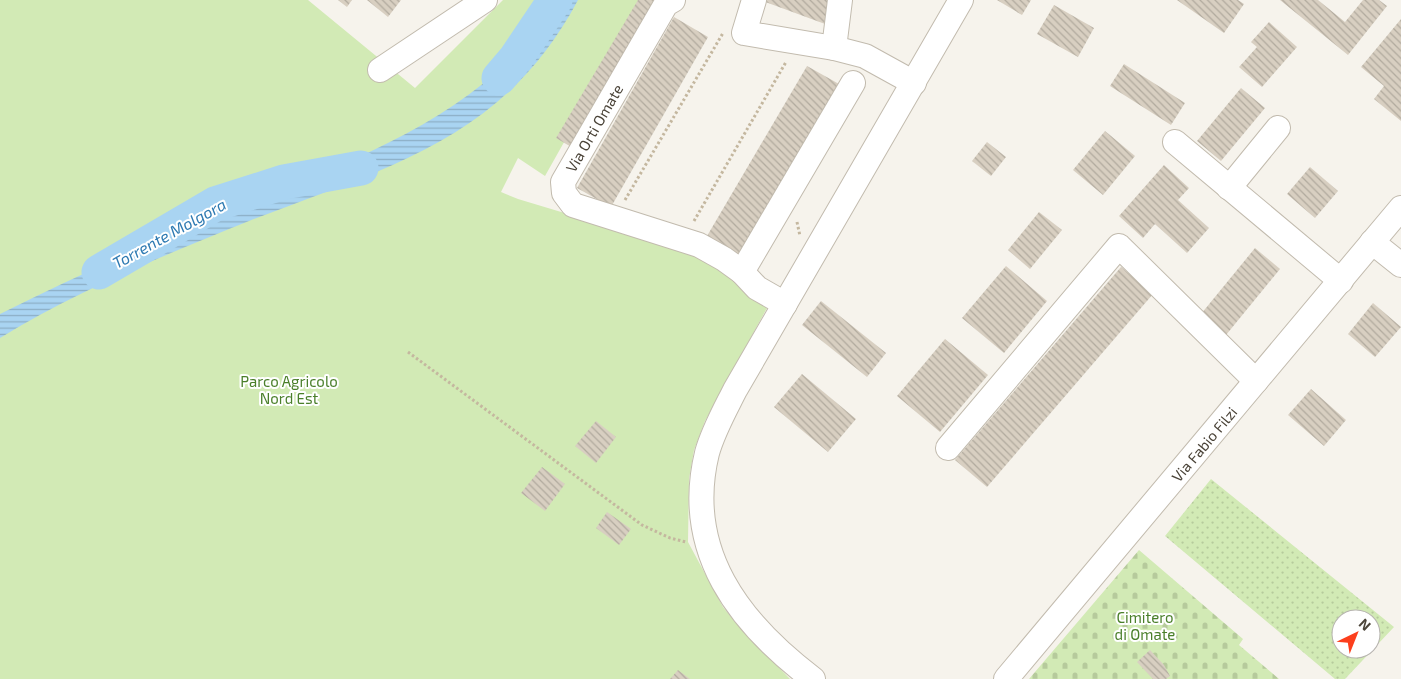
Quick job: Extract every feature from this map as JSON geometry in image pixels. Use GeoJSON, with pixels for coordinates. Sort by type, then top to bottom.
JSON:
{"type":"FeatureCollection","features":[{"type":"Feature","properties":{"kind":"street"},"geometry":{"type":"LineString","coordinates":[[380,70],[485,0]]}},
{"type":"Feature","properties":{"kind":"street","name":"Via Orti Omate"},"geometry":{"type":"LineString","coordinates":[[673,0],[666,4],[563,182],[564,193],[573,205],[699,244],[724,258],[742,272],[757,288],[785,304]]}},
{"type":"Feature","properties":{"kind":"street"},"geometry":{"type":"LineString","coordinates":[[754,0],[744,33],[834,48],[865,56],[914,83]]}},
{"type":"Feature","properties":{"kind":"street"},"geometry":{"type":"LineString","coordinates":[[834,48],[840,0]]}},
{"type":"Feature","properties":{"kind":"street"},"geometry":{"type":"LineString","coordinates":[[813,679],[799,672],[756,627],[733,599],[718,572],[707,542],[701,493],[707,452],[735,390],[962,0]]}},
{"type":"Feature","properties":{"kind":"street"},"geometry":{"type":"LineString","coordinates":[[742,272],[853,83]]}},
{"type":"Feature","properties":{"kind":"street"},"geometry":{"type":"LineString","coordinates":[[1229,188],[1278,128]]}},
{"type":"Feature","properties":{"kind":"street"},"geometry":{"type":"LineString","coordinates":[[1175,142],[1341,281]]}},
{"type":"Feature","properties":{"kind":"street","name":"Via Fabio Filzi"},"geometry":{"type":"LineString","coordinates":[[1006,679],[1401,208]]}},
{"type":"Feature","properties":{"kind":"street"},"geometry":{"type":"LineString","coordinates":[[1372,242],[1401,265]]}},
{"type":"Feature","properties":{"kind":"street"},"geometry":{"type":"LineString","coordinates":[[948,448],[1120,246],[1256,381]]}},
{"type":"Feature","properties":{"kind":"path"},"geometry":{"type":"LineString","coordinates":[[614,217],[722,34],[744,33]]}},
{"type":"Feature","properties":{"kind":"path"},"geometry":{"type":"LineString","coordinates":[[683,239],[797,42]]}},
{"type":"Feature","properties":{"kind":"path"},"geometry":{"type":"LineString","coordinates":[[408,352],[642,525],[670,538],[688,542],[707,542]]}},
{"type":"Feature","properties":{"kind":"green space","name":"Parco Agricolo Nord Est"},"geometry":{"type":"Polygon","coordinates":[[[0,0],[308,0],[415,88],[503,0],[644,0],[545,176],[518,158],[501,192],[518,199],[704,255],[736,284],[767,308],[705,421],[694,450],[689,479],[688,542],[723,607],[790,679],[0,679],[0,0]]]}},
{"type":"Feature","properties":{"kind":"green space"},"geometry":{"type":"Polygon","coordinates":[[[1211,479],[1372,609],[1331,609],[1331,659],[1364,659],[1345,679],[1335,679],[1165,536],[1211,479]]]}},
{"type":"Feature","properties":{"kind":"green space","name":"Cimitero di Omate"},"geometry":{"type":"Polygon","coordinates":[[[1139,550],[1243,639],[1239,645],[1279,679],[1029,679],[1139,550]]]}},
{"type":"Feature","properties":{"kind":"green space"},"geometry":{"type":"Polygon","coordinates":[[[1381,616],[1394,627],[1381,641],[1381,616]]]}},
{"type":"Feature","properties":{"kind":"water","name":"Torrente Molgora"},"geometry":{"type":"Polygon","coordinates":[[[554,0],[578,0],[548,48],[514,86],[477,117],[437,143],[393,165],[249,221],[122,274],[60,304],[0,338],[0,314],[133,252],[341,165],[383,146],[425,123],[463,99],[499,70],[534,34],[554,0]]]}},
{"type":"Feature","properties":{"kind":"building"},"geometry":{"type":"Polygon","coordinates":[[[338,0],[352,0],[347,7],[338,0]]]}},
{"type":"Feature","properties":{"kind":"building"},"geometry":{"type":"Polygon","coordinates":[[[367,0],[401,0],[388,17],[367,0]]]}},
{"type":"Feature","properties":{"kind":"building"},"geometry":{"type":"Polygon","coordinates":[[[638,0],[660,0],[573,148],[556,138],[638,0]]]}},
{"type":"Feature","properties":{"kind":"building"},"geometry":{"type":"Polygon","coordinates":[[[760,0],[834,0],[825,24],[760,0]]]}},
{"type":"Feature","properties":{"kind":"building"},"geometry":{"type":"Polygon","coordinates":[[[997,0],[1031,0],[1022,15],[997,0]]]}},
{"type":"Feature","properties":{"kind":"building"},"geometry":{"type":"Polygon","coordinates":[[[1177,0],[1238,0],[1244,4],[1224,33],[1177,0]]]}},
{"type":"Feature","properties":{"kind":"building"},"geometry":{"type":"Polygon","coordinates":[[[1280,0],[1318,0],[1345,22],[1363,0],[1379,0],[1387,6],[1348,55],[1280,0]]]}},
{"type":"Feature","properties":{"kind":"building"},"geometry":{"type":"Polygon","coordinates":[[[1054,5],[1094,28],[1078,57],[1037,34],[1054,5]]]}},
{"type":"Feature","properties":{"kind":"building"},"geometry":{"type":"Polygon","coordinates":[[[674,17],[708,37],[611,207],[577,188],[674,17]]]}},
{"type":"Feature","properties":{"kind":"building"},"geometry":{"type":"Polygon","coordinates":[[[1401,19],[1401,121],[1374,99],[1384,86],[1361,67],[1401,19]]]}},
{"type":"Feature","properties":{"kind":"building"},"geometry":{"type":"Polygon","coordinates":[[[1269,22],[1297,47],[1262,87],[1239,67],[1257,47],[1251,42],[1269,22]]]}},
{"type":"Feature","properties":{"kind":"building"},"geometry":{"type":"Polygon","coordinates":[[[1124,64],[1185,103],[1171,125],[1110,86],[1124,64]]]}},
{"type":"Feature","properties":{"kind":"building"},"geometry":{"type":"Polygon","coordinates":[[[807,66],[839,84],[739,255],[707,236],[807,66]]]}},
{"type":"Feature","properties":{"kind":"building"},"geometry":{"type":"Polygon","coordinates":[[[1241,88],[1265,108],[1221,161],[1197,141],[1241,88]]]}},
{"type":"Feature","properties":{"kind":"building"},"geometry":{"type":"Polygon","coordinates":[[[1105,131],[1135,156],[1103,195],[1073,170],[1105,131]]]}},
{"type":"Feature","properties":{"kind":"building"},"geometry":{"type":"Polygon","coordinates":[[[987,142],[1006,157],[991,176],[972,161],[987,142]]]}},
{"type":"Feature","properties":{"kind":"building"},"geometry":{"type":"Polygon","coordinates":[[[1164,165],[1189,188],[1178,200],[1209,228],[1187,253],[1155,224],[1143,238],[1119,216],[1164,165]]]}},
{"type":"Feature","properties":{"kind":"building"},"geometry":{"type":"Polygon","coordinates":[[[1310,167],[1338,191],[1315,218],[1287,194],[1310,167]]]}},
{"type":"Feature","properties":{"kind":"building"},"geometry":{"type":"Polygon","coordinates":[[[1039,212],[1062,230],[1030,269],[1008,250],[1039,212]]]}},
{"type":"Feature","properties":{"kind":"building"},"geometry":{"type":"Polygon","coordinates":[[[1255,248],[1280,269],[1226,335],[1201,314],[1255,248]]]}},
{"type":"Feature","properties":{"kind":"building"},"geometry":{"type":"Polygon","coordinates":[[[1006,266],[1047,301],[1004,353],[962,318],[1006,266]]]}},
{"type":"Feature","properties":{"kind":"building"},"geometry":{"type":"Polygon","coordinates":[[[1121,267],[1153,294],[987,487],[955,460],[1121,267]]]}},
{"type":"Feature","properties":{"kind":"building"},"geometry":{"type":"Polygon","coordinates":[[[821,301],[886,353],[867,377],[802,325],[821,301]]]}},
{"type":"Feature","properties":{"kind":"building"},"geometry":{"type":"Polygon","coordinates":[[[1373,303],[1401,327],[1375,357],[1348,334],[1373,303]]]}},
{"type":"Feature","properties":{"kind":"building"},"geometry":{"type":"Polygon","coordinates":[[[945,339],[988,375],[940,432],[897,396],[945,339]]]}},
{"type":"Feature","properties":{"kind":"building"},"geometry":{"type":"Polygon","coordinates":[[[802,374],[856,419],[828,452],[774,407],[802,374]]]}},
{"type":"Feature","properties":{"kind":"building"},"geometry":{"type":"Polygon","coordinates":[[[1311,389],[1346,420],[1324,446],[1288,415],[1311,389]]]}},
{"type":"Feature","properties":{"kind":"building"},"geometry":{"type":"Polygon","coordinates":[[[596,421],[616,437],[596,463],[575,446],[596,421]]]}},
{"type":"Feature","properties":{"kind":"building"},"geometry":{"type":"Polygon","coordinates":[[[542,467],[565,484],[545,511],[521,493],[542,467]]]}},
{"type":"Feature","properties":{"kind":"building"},"geometry":{"type":"Polygon","coordinates":[[[607,512],[631,529],[619,545],[596,528],[607,512]]]}},
{"type":"Feature","properties":{"kind":"building"},"geometry":{"type":"Polygon","coordinates":[[[1150,650],[1164,665],[1170,676],[1166,679],[1153,679],[1137,662],[1150,650]]]}},
{"type":"Feature","properties":{"kind":"building"},"geometry":{"type":"Polygon","coordinates":[[[678,670],[690,679],[670,679],[678,670]]]}},
{"type":"Feature","properties":{"kind":"waterway","name":"Torrente Molgora"},"geometry":{"type":"LineString","coordinates":[[499,78],[516,58],[555,0]]}},
{"type":"Feature","properties":{"kind":"waterway","name":"Torrente Molgora"},"geometry":{"type":"LineString","coordinates":[[99,272],[215,204],[284,182],[361,168]]}}]}
